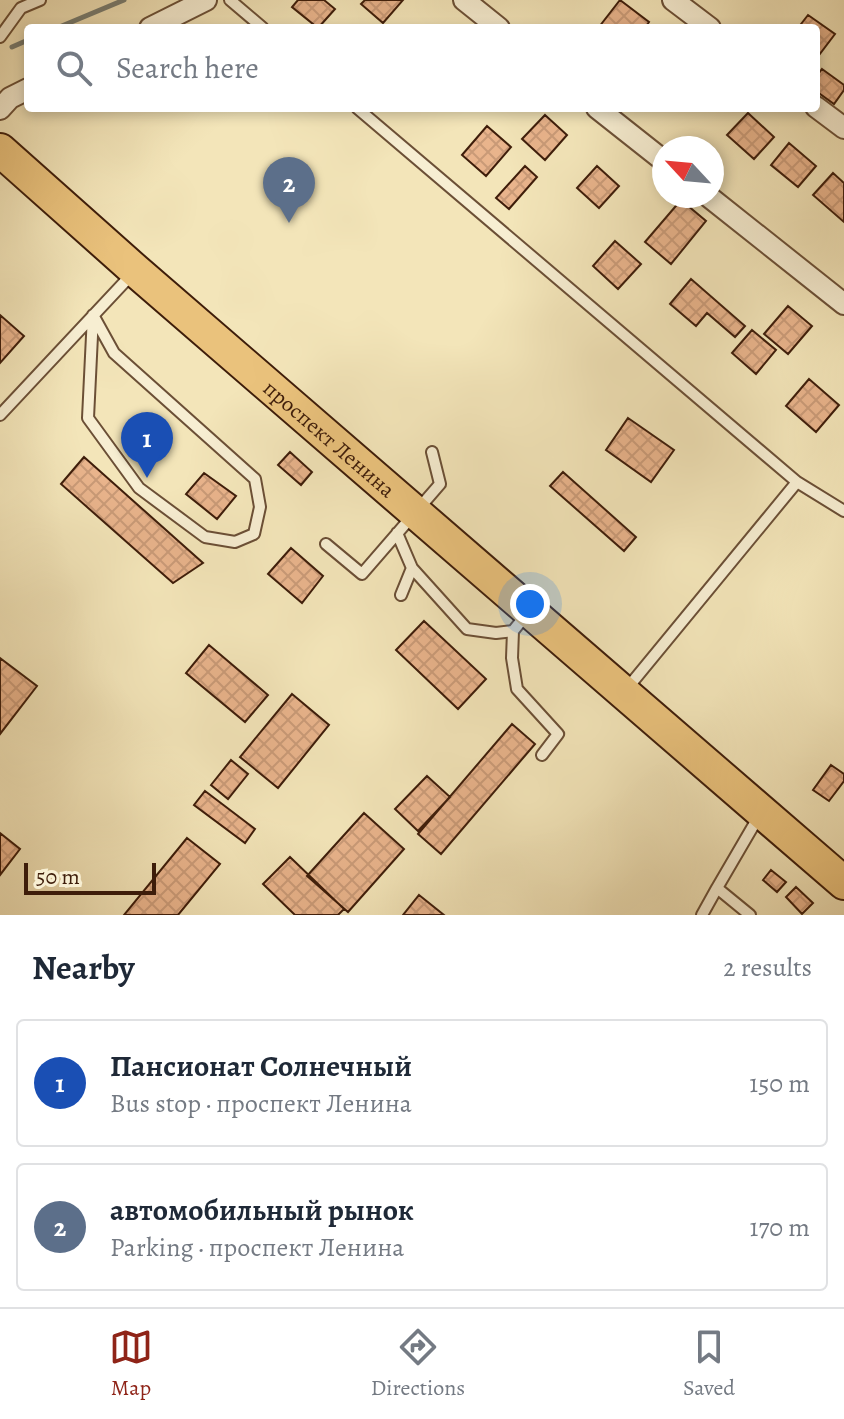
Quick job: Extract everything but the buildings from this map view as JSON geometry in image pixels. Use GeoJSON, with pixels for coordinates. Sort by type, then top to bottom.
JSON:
{"type":"FeatureCollection","features":[{"type":"Feature","properties":{"kind":"main road","name":"проспект Ленина"},"geometry":{"type":"LineString","coordinates":[[0,150],[136,271],[407,523],[521,621],[625,691],[844,883]]}},
{"type":"Feature","properties":{"kind":"street"},"geometry":{"type":"LineString","coordinates":[[158,24],[206,0]]}},
{"type":"Feature","properties":{"kind":"street"},"geometry":{"type":"LineString","coordinates":[[464,0],[494,24]]}},
{"type":"Feature","properties":{"kind":"street"},"geometry":{"type":"LineString","coordinates":[[673,0],[705,24]]}},
{"type":"Feature","properties":{"kind":"street"},"geometry":{"type":"LineString","coordinates":[[0,109],[10,98],[24,91]]}},
{"type":"Feature","properties":{"kind":"street"},"geometry":{"type":"LineString","coordinates":[[820,110],[844,128]]}},
{"type":"Feature","properties":{"kind":"street"},"geometry":{"type":"LineString","coordinates":[[602,112],[652,152]]}},
{"type":"Feature","properties":{"kind":"street"},"geometry":{"type":"LineString","coordinates":[[723,208],[844,304]]}},
{"type":"Feature","properties":{"kind":"lane"},"geometry":{"type":"LineString","coordinates":[[0,37],[21,8],[40,0]]}},
{"type":"Feature","properties":{"kind":"lane"},"geometry":{"type":"LineString","coordinates":[[230,0],[258,24]]}},
{"type":"Feature","properties":{"kind":"lane"},"geometry":{"type":"LineString","coordinates":[[362,112],[797,482],[844,511]]}},
{"type":"Feature","properties":{"kind":"lane"},"geometry":{"type":"LineString","coordinates":[[0,415],[136,271]]}},
{"type":"Feature","properties":{"kind":"lane"},"geometry":{"type":"LineString","coordinates":[[93,315],[114,353],[255,479],[260,507],[254,534],[235,542],[205,537],[139,488],[88,418],[93,315]]}},
{"type":"Feature","properties":{"kind":"lane"},"geometry":{"type":"LineString","coordinates":[[326,544],[362,574],[440,484],[432,452]]}},
{"type":"Feature","properties":{"kind":"lane"},"geometry":{"type":"LineString","coordinates":[[625,691],[797,482]]}},
{"type":"Feature","properties":{"kind":"lane"},"geometry":{"type":"LineString","coordinates":[[401,595],[412,568],[407,523]]}},
{"type":"Feature","properties":{"kind":"lane"},"geometry":{"type":"LineString","coordinates":[[412,568],[467,629],[496,633],[521,621]]}},
{"type":"Feature","properties":{"kind":"lane"},"geometry":{"type":"LineString","coordinates":[[521,621],[512,658],[517,689],[558,734],[542,755]]}},
{"type":"Feature","properties":{"kind":"lane"},"geometry":{"type":"LineString","coordinates":[[702,915],[762,811]]}},
{"type":"Feature","properties":{"kind":"lane"},"geometry":{"type":"LineString","coordinates":[[717,888],[750,915]]}},
{"type":"Feature","properties":{"kind":"waterway"},"geometry":{"type":"LineString","coordinates":[[67,24],[124,0]]}},
{"type":"Feature","properties":{"kind":"waterway"},"geometry":{"type":"LineString","coordinates":[[12,47],[24,42]]}},
{"type":"Feature","properties":{"kind":"place","name":"автомобильный рынок"},"geometry":{"type":"Point","coordinates":[289,223]}},
{"type":"Feature","properties":{"kind":"place","name":"Пансионат Солнечный"},"geometry":{"type":"Point","coordinates":[147,478]}}]}
